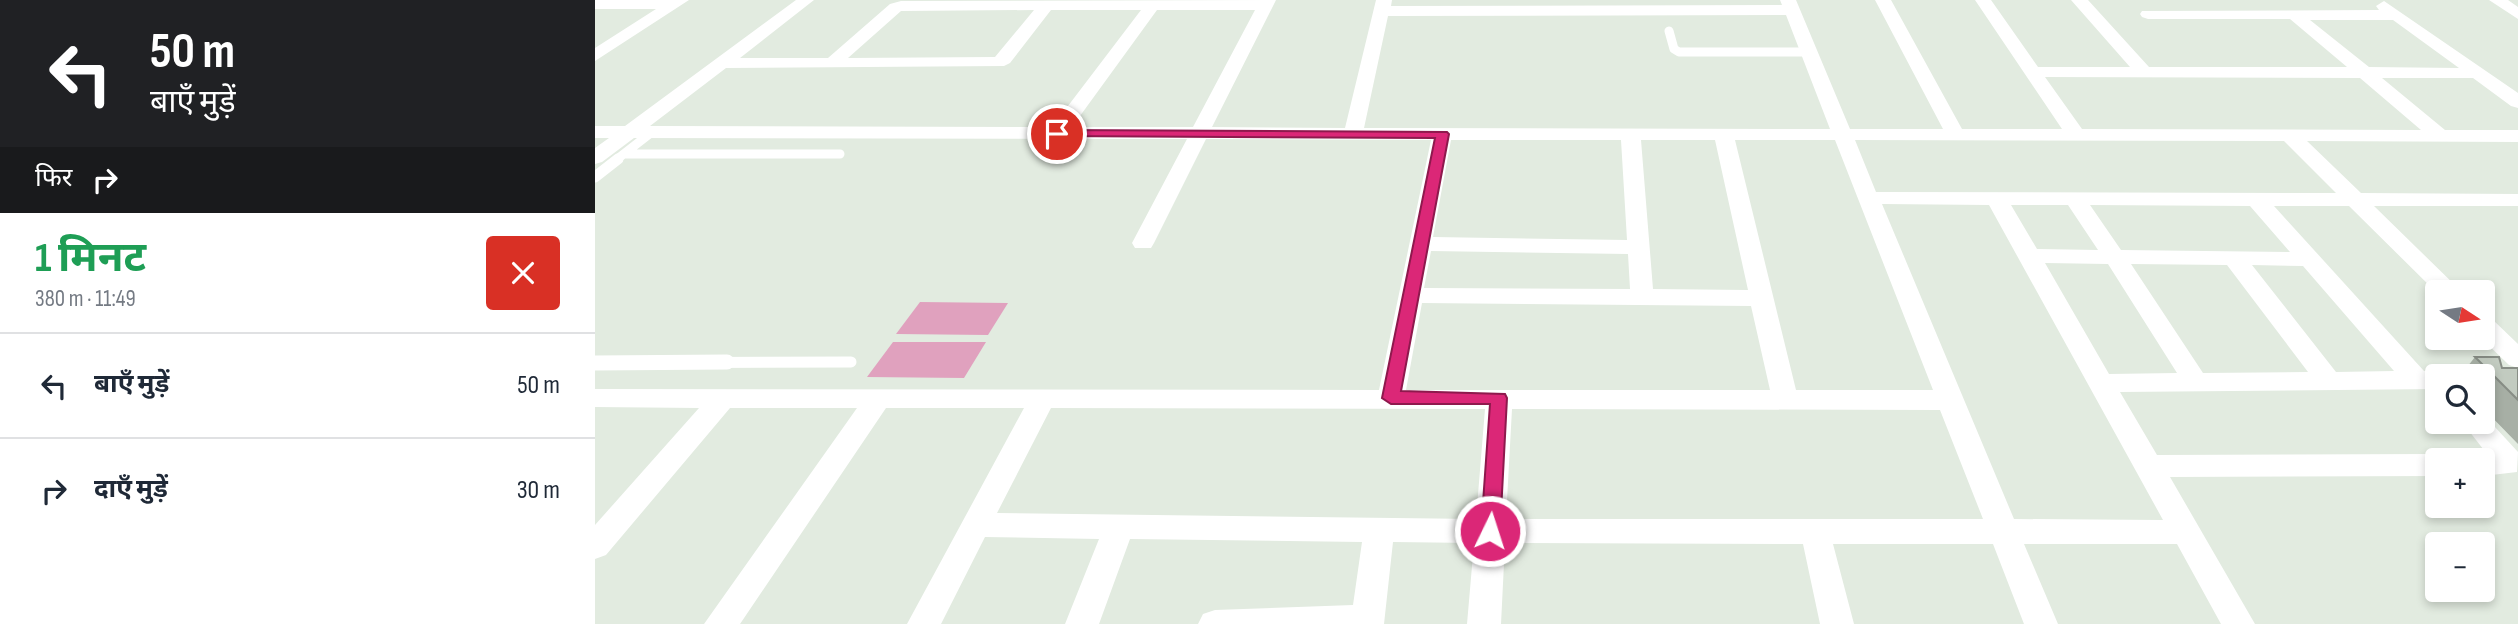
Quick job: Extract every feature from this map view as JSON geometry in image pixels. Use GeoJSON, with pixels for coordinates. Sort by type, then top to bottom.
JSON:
{"type":"FeatureCollection","features":[{"type":"Feature","properties":{"kind":"street"},"geometry":{"type":"LineString","coordinates":[[595,158],[806,0]]}},
{"type":"Feature","properties":{"kind":"street"},"geometry":{"type":"LineString","coordinates":[[1883,0],[1956,135]]}},
{"type":"Feature","properties":{"kind":"street"},"geometry":{"type":"LineString","coordinates":[[1983,0],[2076,135]]}},
{"type":"Feature","properties":{"kind":"street"},"geometry":{"type":"LineString","coordinates":[[2079,0],[2145,73]]}},
{"type":"Feature","properties":{"kind":"street"},"geometry":{"type":"LineString","coordinates":[[2375,0],[2518,102]]}},
{"type":"Feature","properties":{"kind":"street"},"geometry":{"type":"LineString","coordinates":[[2497,0],[2518,14]]}},
{"type":"Feature","properties":{"kind":"street"},"geometry":{"type":"LineString","coordinates":[[595,4],[678,2]]}},
{"type":"Feature","properties":{"kind":"street"},"geometry":{"type":"LineString","coordinates":[[595,56],[678,2]]}},
{"type":"Feature","properties":{"kind":"street"},"geometry":{"type":"LineString","coordinates":[[832,63],[898,6],[1266,3],[1143,243]]}},
{"type":"Feature","properties":{"kind":"street"},"geometry":{"type":"LineString","coordinates":[[721,63],[997,62],[1004,59],[1048,5]]}},
{"type":"Feature","properties":{"kind":"street"},"geometry":{"type":"LineString","coordinates":[[1057,134],[1153,5]]}},
{"type":"Feature","properties":{"kind":"street"},"geometry":{"type":"LineString","coordinates":[[1353,134],[1382,6],[1790,5],[2041,624]]}},
{"type":"Feature","properties":{"kind":"street"},"geometry":{"type":"LineString","coordinates":[[2148,14],[2396,15]]}},
{"type":"Feature","properties":{"kind":"street"},"geometry":{"type":"LineString","coordinates":[[2295,15],[2439,135]]}},
{"type":"Feature","properties":{"kind":"street"},"geometry":{"type":"LineString","coordinates":[[2033,72],[2478,73]]}},
{"type":"Feature","properties":{"kind":"street"},"geometry":{"type":"LineString","coordinates":[[595,132],[2518,136]]}},
{"type":"Feature","properties":{"kind":"street"},"geometry":{"type":"LineString","coordinates":[[1391,398],[1442,134]]}},
{"type":"Feature","properties":{"kind":"street"},"geometry":{"type":"LineString","coordinates":[[1631,135],[1642,297]]}},
{"type":"Feature","properties":{"kind":"street"},"geometry":{"type":"LineString","coordinates":[[1724,135],[1785,399]]}},
{"type":"Feature","properties":{"kind":"street"},"geometry":{"type":"LineString","coordinates":[[2290,135],[2438,280]]}},
{"type":"Feature","properties":{"kind":"street"},"geometry":{"type":"LineString","coordinates":[[1869,198],[2518,201]]}},
{"type":"Feature","properties":{"kind":"street"},"geometry":{"type":"LineString","coordinates":[[1996,198],[2238,624]]}},
{"type":"Feature","properties":{"kind":"street"},"geometry":{"type":"LineString","coordinates":[[2074,198],[2195,382]]}},
{"type":"Feature","properties":{"kind":"street"},"geometry":{"type":"LineString","coordinates":[[2256,199],[2310,259],[2425,377]]}},
{"type":"Feature","properties":{"kind":"street"},"geometry":{"type":"LineString","coordinates":[[1421,244],[1639,247]]}},
{"type":"Feature","properties":{"kind":"street"},"geometry":{"type":"LineString","coordinates":[[2028,256],[2310,259]]}},
{"type":"Feature","properties":{"kind":"street"},"geometry":{"type":"LineString","coordinates":[[2234,258],[2329,381]]}},
{"type":"Feature","properties":{"kind":"street"},"geometry":{"type":"LineString","coordinates":[[1411,295],[1762,298]]}},
{"type":"Feature","properties":{"kind":"street"},"geometry":{"type":"LineString","coordinates":[[2495,343],[2514,372]]}},
{"type":"Feature","properties":{"kind":"street"},"geometry":{"type":"LineString","coordinates":[[2101,383],[2425,380]]}},
{"type":"Feature","properties":{"kind":"street"},"geometry":{"type":"LineString","coordinates":[[924,624],[1043,397]]}},
{"type":"Feature","properties":{"kind":"street"},"geometry":{"type":"LineString","coordinates":[[595,398],[1950,400]]}},
{"type":"Feature","properties":{"kind":"street"},"geometry":{"type":"LineString","coordinates":[[600,534],[723,398]]}},
{"type":"Feature","properties":{"kind":"street"},"geometry":{"type":"LineString","coordinates":[[1484,624],[1499,398]]}},
{"type":"Feature","properties":{"kind":"street"},"geometry":{"type":"LineString","coordinates":[[721,624],[878,400]]}},
{"type":"Feature","properties":{"kind":"street"},"geometry":{"type":"LineString","coordinates":[[2486,434],[2508,460],[2507,464],[2495,464]]}},
{"type":"Feature","properties":{"kind":"street"},"geometry":{"type":"LineString","coordinates":[[2148,466],[2425,465]]}},
{"type":"Feature","properties":{"kind":"street"},"geometry":{"type":"LineString","coordinates":[[976,525],[1490,531],[2185,531]]}},
{"type":"Feature","properties":{"kind":"street"},"geometry":{"type":"LineString","coordinates":[[1082,624],[1119,527]]}},
{"type":"Feature","properties":{"kind":"street"},"geometry":{"type":"LineString","coordinates":[[1215,624],[1367,622],[1379,529]]}},
{"type":"Feature","properties":{"kind":"street"},"geometry":{"type":"LineString","coordinates":[[1815,531],[1837,624]]}},
{"type":"Feature","properties":{"kind":"lane"},"geometry":{"type":"LineString","coordinates":[[1669,31],[1674,49],[1679,52],[1809,52]]}},
{"type":"Feature","properties":{"kind":"lane"},"geometry":{"type":"LineString","coordinates":[[595,177],[652,132]]}},
{"type":"Feature","properties":{"kind":"lane"},"geometry":{"type":"LineString","coordinates":[[625,154],[840,154]]}},
{"type":"Feature","properties":{"kind":"lane"},"geometry":{"type":"LineString","coordinates":[[595,363],[851,362]]}},
{"type":"Feature","properties":{"kind":"shaded area"},"geometry":{"type":"Polygon","coordinates":[[[920,302],[1008,303],[988,335],[896,334],[920,302]]]}},
{"type":"Feature","properties":{"kind":"shaded area"},"geometry":{"type":"Polygon","coordinates":[[[893,342],[986,342],[964,378],[867,377],[893,342]]]}},
{"type":"Feature","properties":{"kind":"building"},"geometry":{"type":"Polygon","coordinates":[[[2475,357],[2499,357],[2502,368],[2518,368],[2518,400],[2495,377],[2495,364],[2482,364],[2475,357]]]}},
{"type":"Feature","properties":{"kind":"route"},"geometry":{"type":"LineString","coordinates":[[1057,134],[1442,134],[1391,398],[1499,398],[1490,531]]}}]}
